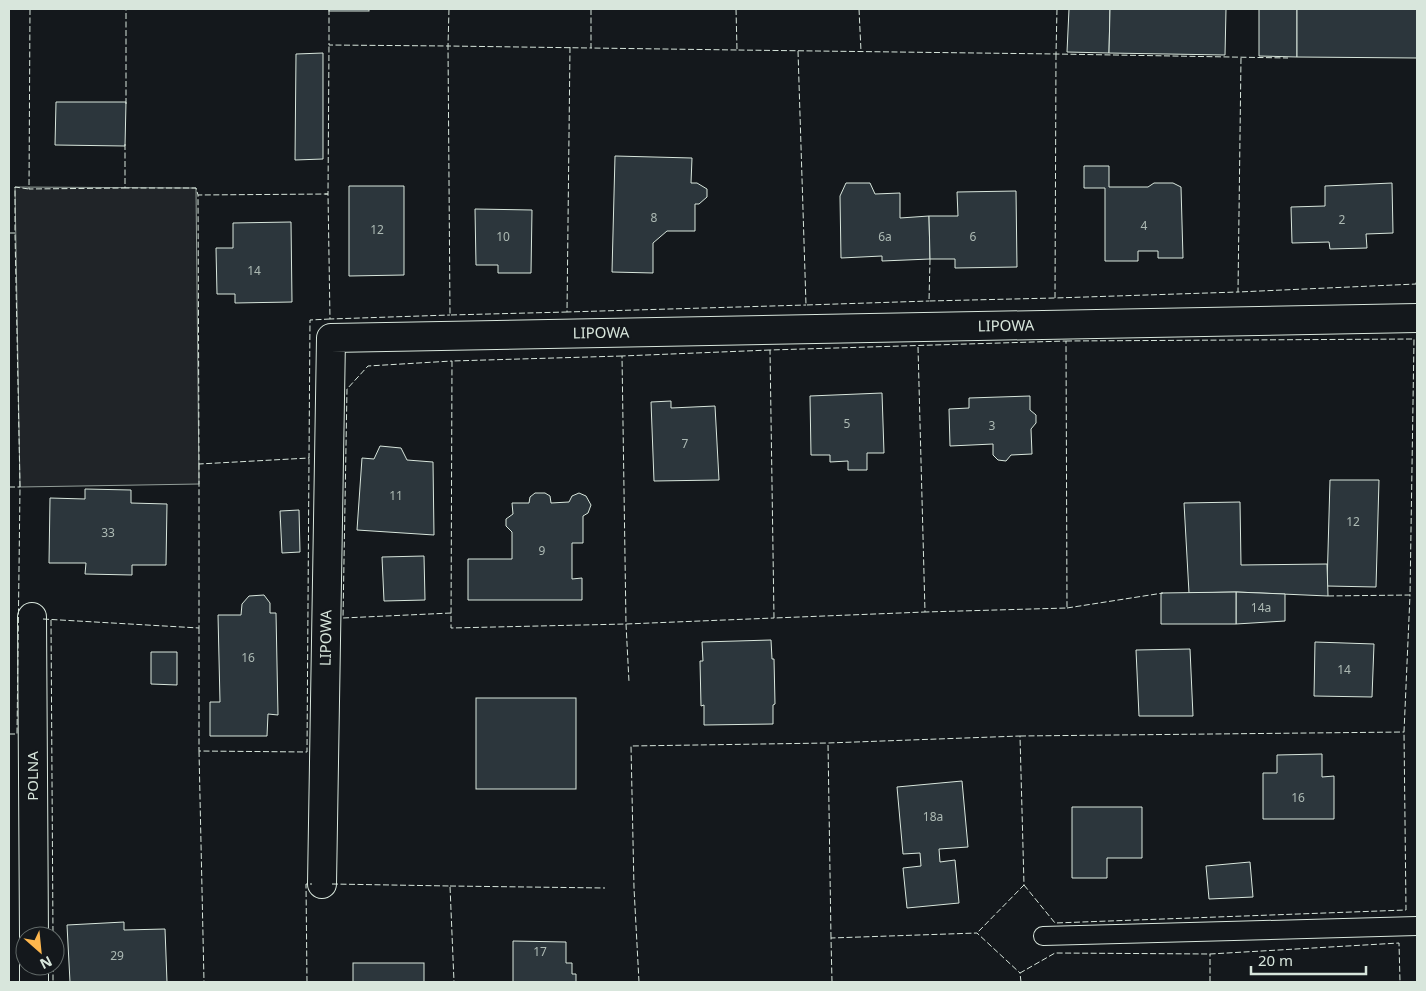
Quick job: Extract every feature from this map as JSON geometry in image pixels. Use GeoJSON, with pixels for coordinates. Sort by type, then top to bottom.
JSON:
{"type":"FeatureCollection","features":[{"type":"Feature","properties":{"kind":"street","name":"LIPOWA"},"geometry":{"type":"LineString","coordinates":[[322,884],[331,338],[1417,318]]}},
{"type":"Feature","properties":{"kind":"street","name":"POLNA"},"geometry":{"type":"LineString","coordinates":[[32,617],[34,926]]}},
{"type":"Feature","properties":{"kind":"lane"},"geometry":{"type":"LineString","coordinates":[[1042,936],[1417,926]]}},
{"type":"Feature","properties":{"kind":"shaded area"},"geometry":{"type":"Polygon","coordinates":[[[15,187],[196,188],[199,484],[20,487],[15,187]]]}},
{"type":"Feature","properties":{"kind":"building"},"geometry":{"type":"Polygon","coordinates":[[[329,9],[369,9],[369,11],[329,11],[329,9]]]}},
{"type":"Feature","properties":{"kind":"building"},"geometry":{"type":"Polygon","coordinates":[[[1069,9],[1110,9],[1109,53],[1067,52],[1069,9]]]}},
{"type":"Feature","properties":{"kind":"building"},"geometry":{"type":"Polygon","coordinates":[[[1110,9],[1226,9],[1225,55],[1109,53],[1110,9]]]}},
{"type":"Feature","properties":{"kind":"building"},"geometry":{"type":"Polygon","coordinates":[[[1259,9],[1297,9],[1297,57],[1259,56],[1259,9]]]}},
{"type":"Feature","properties":{"kind":"building"},"geometry":{"type":"Polygon","coordinates":[[[1297,9],[1417,9],[1417,58],[1297,57],[1297,9]]]}},
{"type":"Feature","properties":{"kind":"building"},"geometry":{"type":"Polygon","coordinates":[[[323,53],[323,159],[295,160],[296,54],[323,53]]]}},
{"type":"Feature","properties":{"kind":"building"},"geometry":{"type":"Polygon","coordinates":[[[56,102],[126,102],[125,146],[55,145],[56,102]]]}},
{"type":"Feature","properties":{"kind":"building"},"geometry":{"type":"Polygon","coordinates":[[[615,156],[692,158],[691,183],[697,183],[707,189],[707,197],[699,204],[695,204],[695,231],[667,231],[653,243],[653,273],[612,272],[615,156]]]}},
{"type":"Feature","properties":{"kind":"building"},"geometry":{"type":"Polygon","coordinates":[[[1084,166],[1109,166],[1109,187],[1148,187],[1154,183],[1173,183],[1181,187],[1183,258],[1158,258],[1158,251],[1138,251],[1138,261],[1105,261],[1105,188],[1084,188],[1084,166]]]}},
{"type":"Feature","properties":{"kind":"building"},"geometry":{"type":"Polygon","coordinates":[[[846,183],[870,183],[875,194],[900,193],[900,218],[929,216],[930,259],[882,261],[882,256],[841,258],[840,196],[846,183]]]}},
{"type":"Feature","properties":{"kind":"building"},"geometry":{"type":"Polygon","coordinates":[[[1392,183],[1393,233],[1366,234],[1367,248],[1330,249],[1329,242],[1292,243],[1291,207],[1325,206],[1325,186],[1392,183]]]}},
{"type":"Feature","properties":{"kind":"building"},"geometry":{"type":"Polygon","coordinates":[[[349,186],[404,186],[404,275],[349,276],[349,186]]]}},
{"type":"Feature","properties":{"kind":"building"},"geometry":{"type":"Polygon","coordinates":[[[1016,191],[1017,267],[955,268],[955,259],[930,259],[929,216],[958,216],[957,192],[1016,191]]]}},
{"type":"Feature","properties":{"kind":"building"},"geometry":{"type":"Polygon","coordinates":[[[475,209],[532,210],[531,273],[498,273],[498,265],[476,265],[475,209]]]}},
{"type":"Feature","properties":{"kind":"building"},"geometry":{"type":"Polygon","coordinates":[[[291,222],[292,302],[235,303],[235,294],[217,294],[216,248],[233,248],[233,223],[291,222]]]}},
{"type":"Feature","properties":{"kind":"building"},"geometry":{"type":"Polygon","coordinates":[[[882,393],[884,453],[867,453],[867,470],[848,470],[848,461],[830,462],[830,455],[811,455],[810,396],[882,393]]]}},
{"type":"Feature","properties":{"kind":"building"},"geometry":{"type":"Polygon","coordinates":[[[1030,396],[1030,410],[1036,415],[1036,423],[1031,429],[1032,454],[1011,455],[1006,461],[998,460],[993,455],[993,444],[950,446],[949,409],[969,408],[969,398],[1030,396]]]}},
{"type":"Feature","properties":{"kind":"building"},"geometry":{"type":"Polygon","coordinates":[[[671,401],[671,408],[715,406],[719,480],[654,481],[651,402],[671,401]]]}},
{"type":"Feature","properties":{"kind":"building"},"geometry":{"type":"Polygon","coordinates":[[[380,446],[401,448],[407,460],[433,462],[434,535],[357,530],[362,458],[374,459],[380,446]]]}},
{"type":"Feature","properties":{"kind":"building"},"geometry":{"type":"Polygon","coordinates":[[[1330,480],[1379,480],[1376,587],[1327,586],[1330,480]]]}},
{"type":"Feature","properties":{"kind":"building"},"geometry":{"type":"Polygon","coordinates":[[[85,489],[131,490],[131,503],[167,504],[166,565],[132,565],[132,575],[85,574],[86,563],[49,563],[50,498],[85,499],[85,489]]]}},
{"type":"Feature","properties":{"kind":"building"},"geometry":{"type":"Polygon","coordinates":[[[535,493],[545,493],[550,496],[551,503],[569,502],[572,496],[579,493],[586,496],[591,505],[588,513],[583,516],[583,543],[572,543],[572,579],[582,578],[582,600],[468,600],[468,559],[512,559],[512,532],[506,526],[506,519],[513,514],[512,503],[529,503],[530,497],[535,493]]]}},
{"type":"Feature","properties":{"kind":"building"},"geometry":{"type":"Polygon","coordinates":[[[1240,502],[1241,565],[1327,564],[1328,596],[1236,592],[1189,593],[1184,503],[1240,502]]]}},
{"type":"Feature","properties":{"kind":"building"},"geometry":{"type":"Polygon","coordinates":[[[299,510],[300,552],[282,553],[280,511],[299,510]]]}},
{"type":"Feature","properties":{"kind":"building"},"geometry":{"type":"Polygon","coordinates":[[[424,556],[425,600],[384,601],[382,557],[424,556]]]}},
{"type":"Feature","properties":{"kind":"building"},"geometry":{"type":"Polygon","coordinates":[[[1236,592],[1285,594],[1285,621],[1236,624],[1236,592]]]}},
{"type":"Feature","properties":{"kind":"building"},"geometry":{"type":"Polygon","coordinates":[[[1236,592],[1236,624],[1161,624],[1161,593],[1236,592]]]}},
{"type":"Feature","properties":{"kind":"building"},"geometry":{"type":"Polygon","coordinates":[[[264,595],[270,603],[270,613],[276,613],[278,715],[268,714],[267,736],[210,736],[210,702],[220,702],[218,615],[241,615],[242,604],[249,596],[264,595]]]}},
{"type":"Feature","properties":{"kind":"building"},"geometry":{"type":"Polygon","coordinates":[[[771,640],[772,659],[774,659],[775,704],[773,705],[773,724],[704,725],[704,705],[701,706],[700,661],[703,661],[702,642],[771,640]]]}},
{"type":"Feature","properties":{"kind":"building"},"geometry":{"type":"Polygon","coordinates":[[[1315,642],[1374,644],[1372,697],[1314,696],[1315,642]]]}},
{"type":"Feature","properties":{"kind":"building"},"geometry":{"type":"Polygon","coordinates":[[[1190,649],[1193,716],[1139,716],[1136,650],[1190,649]]]}},
{"type":"Feature","properties":{"kind":"building"},"geometry":{"type":"Polygon","coordinates":[[[151,652],[177,652],[177,685],[151,684],[151,652]]]}},
{"type":"Feature","properties":{"kind":"building"},"geometry":{"type":"Polygon","coordinates":[[[476,698],[576,698],[576,789],[476,789],[476,698]]]}},
{"type":"Feature","properties":{"kind":"building"},"geometry":{"type":"Polygon","coordinates":[[[1322,754],[1322,777],[1334,776],[1334,819],[1263,819],[1263,773],[1277,773],[1277,755],[1322,754]]]}},
{"type":"Feature","properties":{"kind":"building"},"geometry":{"type":"Polygon","coordinates":[[[962,781],[968,847],[939,849],[940,862],[955,860],[959,903],[907,908],[903,868],[921,866],[920,853],[903,854],[897,787],[962,781]]]}},
{"type":"Feature","properties":{"kind":"building"},"geometry":{"type":"Polygon","coordinates":[[[1072,807],[1142,807],[1142,858],[1107,858],[1107,878],[1072,878],[1072,807]]]}},
{"type":"Feature","properties":{"kind":"building"},"geometry":{"type":"Polygon","coordinates":[[[1250,862],[1253,897],[1209,899],[1206,866],[1250,862]]]}},
{"type":"Feature","properties":{"kind":"building"},"geometry":{"type":"Polygon","coordinates":[[[124,922],[124,930],[165,929],[167,982],[70,982],[67,925],[124,922]]]}},
{"type":"Feature","properties":{"kind":"building"},"geometry":{"type":"Polygon","coordinates":[[[513,941],[566,942],[566,963],[572,963],[572,974],[576,974],[576,982],[513,982],[513,941]]]}},
{"type":"Feature","properties":{"kind":"building"},"geometry":{"type":"Polygon","coordinates":[[[353,963],[424,963],[424,982],[353,982],[353,963]]]}},
{"type":"Feature","properties":{"kind":"fence"},"geometry":{"type":"LineString","coordinates":[[30,9],[29,189],[125,188]]}},
{"type":"Feature","properties":{"kind":"fence"},"geometry":{"type":"LineString","coordinates":[[126,9],[126,104]]}},
{"type":"Feature","properties":{"kind":"fence"},"geometry":{"type":"LineString","coordinates":[[329,9],[329,45],[448,46],[450,315],[567,312]]}},
{"type":"Feature","properties":{"kind":"fence"},"geometry":{"type":"LineString","coordinates":[[449,9],[448,46],[591,48]]}},
{"type":"Feature","properties":{"kind":"fence"},"geometry":{"type":"LineString","coordinates":[[591,9],[591,48],[737,50]]}},
{"type":"Feature","properties":{"kind":"fence"},"geometry":{"type":"LineString","coordinates":[[736,9],[737,50],[1056,54]]}},
{"type":"Feature","properties":{"kind":"fence"},"geometry":{"type":"LineString","coordinates":[[859,9],[861,51]]}},
{"type":"Feature","properties":{"kind":"fence"},"geometry":{"type":"LineString","coordinates":[[1057,9],[1056,54],[1288,58]]}},
{"type":"Feature","properties":{"kind":"fence"},"geometry":{"type":"LineString","coordinates":[[325,194],[328,194],[329,45]]}},
{"type":"Feature","properties":{"kind":"fence"},"geometry":{"type":"LineString","coordinates":[[570,47],[567,312],[806,305]]}},
{"type":"Feature","properties":{"kind":"fence"},"geometry":{"type":"LineString","coordinates":[[798,51],[806,305],[929,301]]}},
{"type":"Feature","properties":{"kind":"fence"},"geometry":{"type":"LineString","coordinates":[[1056,54],[1055,298],[1238,292]]}},
{"type":"Feature","properties":{"kind":"fence"},"geometry":{"type":"LineString","coordinates":[[1241,58],[1238,292],[1416,284],[1417,277]]}},
{"type":"Feature","properties":{"kind":"fence"},"geometry":{"type":"LineString","coordinates":[[125,144],[125,188],[196,188],[198,195]]}},
{"type":"Feature","properties":{"kind":"fence"},"geometry":{"type":"LineString","coordinates":[[9,233],[15,233],[15,187],[29,189]]}},
{"type":"Feature","properties":{"kind":"fence"},"geometry":{"type":"LineString","coordinates":[[330,319],[310,320],[309,458],[199,464],[198,195],[328,194],[330,319],[450,315]]}},
{"type":"Feature","properties":{"kind":"fence"},"geometry":{"type":"LineString","coordinates":[[9,734],[17,734],[20,487],[15,233]]}},
{"type":"Feature","properties":{"kind":"fence"},"geometry":{"type":"LineString","coordinates":[[930,259],[929,301],[1055,298]]}},
{"type":"Feature","properties":{"kind":"fence"},"geometry":{"type":"LineString","coordinates":[[1066,341],[1414,339],[1410,595],[1326,596]]}},
{"type":"Feature","properties":{"kind":"fence"},"geometry":{"type":"LineString","coordinates":[[918,347],[925,612],[1067,608],[1066,341],[770,350],[774,618],[925,612]]}},
{"type":"Feature","properties":{"kind":"fence"},"geometry":{"type":"LineString","coordinates":[[770,350],[622,356],[626,624],[774,618]]}},
{"type":"Feature","properties":{"kind":"fence"},"geometry":{"type":"LineString","coordinates":[[622,356],[452,361],[451,628],[626,624],[629,682]]}},
{"type":"Feature","properties":{"kind":"fence"},"geometry":{"type":"LineString","coordinates":[[451,613],[343,618],[347,389],[368,366],[452,361]]}},
{"type":"Feature","properties":{"kind":"fence"},"geometry":{"type":"LineString","coordinates":[[199,628],[199,751],[307,752],[309,458]]}},
{"type":"Feature","properties":{"kind":"fence"},"geometry":{"type":"LineString","coordinates":[[43,619],[199,628],[199,464]]}},
{"type":"Feature","properties":{"kind":"fence"},"geometry":{"type":"LineString","coordinates":[[9,487],[20,487]]}},
{"type":"Feature","properties":{"kind":"fence"},"geometry":{"type":"LineString","coordinates":[[1067,608],[1163,593]]}},
{"type":"Feature","properties":{"kind":"fence"},"geometry":{"type":"LineString","coordinates":[[1024,885],[1055,923],[1406,910],[1404,732],[1410,595]]}},
{"type":"Feature","properties":{"kind":"fence"},"geometry":{"type":"LineString","coordinates":[[51,620],[53,926]]}},
{"type":"Feature","properties":{"kind":"fence"},"geometry":{"type":"LineString","coordinates":[[1020,736],[1404,732]]}},
{"type":"Feature","properties":{"kind":"fence"},"geometry":{"type":"LineString","coordinates":[[831,938],[828,743],[1020,736],[1024,885],[977,933]]}},
{"type":"Feature","properties":{"kind":"fence"},"geometry":{"type":"LineString","coordinates":[[639,982],[634,888],[631,746],[828,743]]}},
{"type":"Feature","properties":{"kind":"fence"},"geometry":{"type":"LineString","coordinates":[[199,751],[204,982]]}},
{"type":"Feature","properties":{"kind":"fence"},"geometry":{"type":"LineString","coordinates":[[307,982],[306,884],[312,884]]}},
{"type":"Feature","properties":{"kind":"fence"},"geometry":{"type":"LineString","coordinates":[[332,884],[450,886],[454,982]]}},
{"type":"Feature","properties":{"kind":"fence"},"geometry":{"type":"LineString","coordinates":[[450,886],[605,888]]}},
{"type":"Feature","properties":{"kind":"fence"},"geometry":{"type":"LineString","coordinates":[[832,982],[831,938],[977,933],[1020,973]]}},
{"type":"Feature","properties":{"kind":"fence"},"geometry":{"type":"LineString","coordinates":[[1021,982],[1020,973],[1055,953],[1210,954],[1399,943],[1400,982]]}},
{"type":"Feature","properties":{"kind":"fence"},"geometry":{"type":"LineString","coordinates":[[1210,954],[1210,982]]}},
{"type":"Feature","properties":{"kind":"fence"},"geometry":{"type":"LineString","coordinates":[[53,976],[53,982]]}}]}
